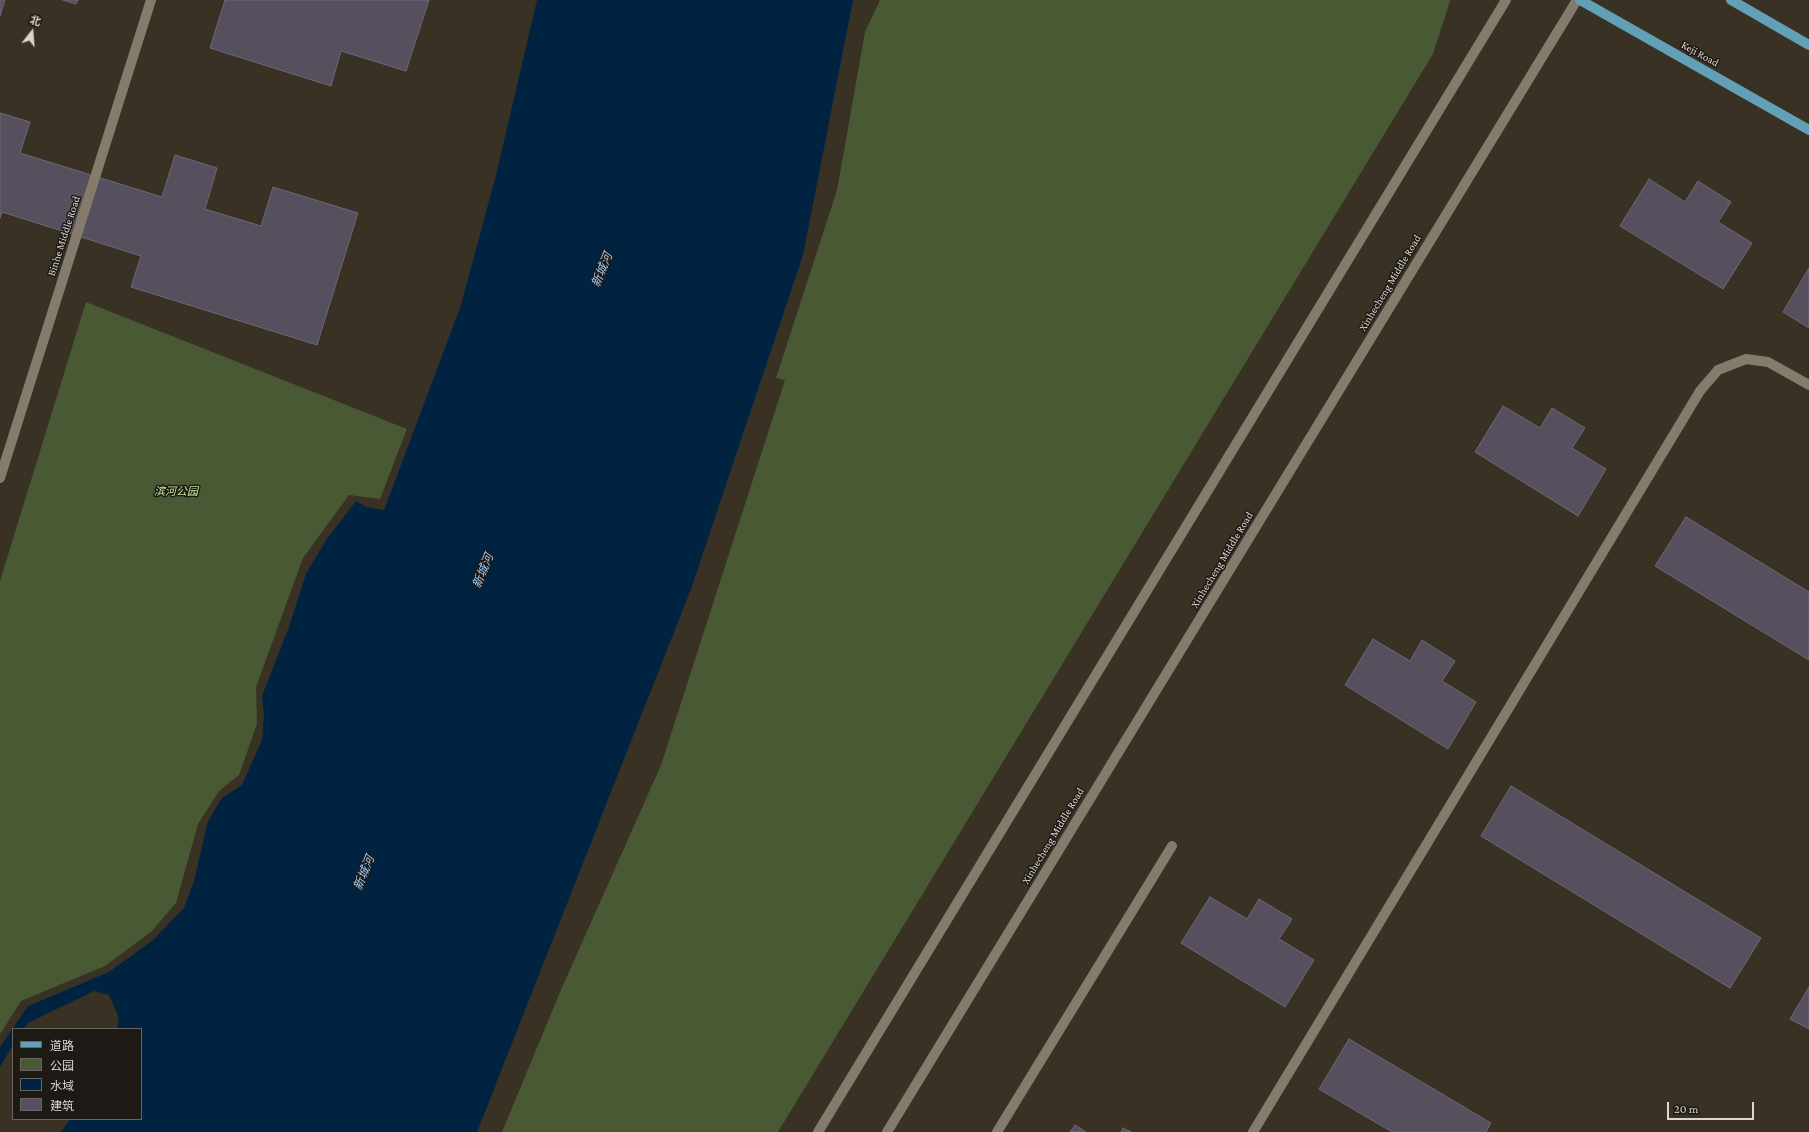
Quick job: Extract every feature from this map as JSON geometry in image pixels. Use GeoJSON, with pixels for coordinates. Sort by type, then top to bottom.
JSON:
{"type":"FeatureCollection","features":[{"type":"Feature","properties":{"kind":"main road","name":"Keji Road"},"geometry":{"type":"LineString","coordinates":[[1578,0],[1809,130]]}},
{"type":"Feature","properties":{"kind":"main road"},"geometry":{"type":"LineString","coordinates":[[1731,0],[1809,45]]}},
{"type":"Feature","properties":{"kind":"street","name":"Binhe Middle Road"},"geometry":{"type":"LineString","coordinates":[[0,478],[151,0]]}},
{"type":"Feature","properties":{"kind":"street"},"geometry":{"type":"LineString","coordinates":[[818,1132],[1506,0]]}},
{"type":"Feature","properties":{"kind":"street","name":"Xinhecheng Middle Road"},"geometry":{"type":"LineString","coordinates":[[887,1132],[1578,0]]}},
{"type":"Feature","properties":{"kind":"street"},"geometry":{"type":"LineString","coordinates":[[1253,1132],[1700,391],[1718,370],[1746,359],[1768,362],[1809,385]]}},
{"type":"Feature","properties":{"kind":"street"},"geometry":{"type":"LineString","coordinates":[[996,1132],[1172,846]]}},
{"type":"Feature","properties":{"kind":"green space"},"geometry":{"type":"Polygon","coordinates":[[[880,0],[1450,1],[1433,54],[778,1132],[502,1132],[560,992],[661,765],[785,380],[776,378],[837,190],[865,32],[880,0]]]}},
{"type":"Feature","properties":{"kind":"green space","name":"滨河公园"},"geometry":{"type":"Polygon","coordinates":[[[86,302],[407,429],[380,499],[349,495],[303,558],[256,687],[257,724],[239,775],[219,791],[198,824],[176,903],[152,931],[105,966],[21,1001],[0,1034],[0,581],[86,302]]]}},
{"type":"Feature","properties":{"kind":"water","name":"新城河"},"geometry":{"type":"Polygon","coordinates":[[[537,0],[853,0],[803,255],[691,589],[477,1132],[61,1132],[69,1120],[142,1120],[142,1028],[117,1028],[119,1018],[109,995],[94,991],[28,1023],[25,1028],[13,1028],[28,1006],[109,972],[152,941],[184,908],[194,881],[208,821],[222,798],[242,785],[262,740],[264,715],[262,696],[289,627],[306,574],[327,539],[356,501],[366,507],[384,510],[461,305],[496,175],[537,0]]]}},
{"type":"Feature","properties":{"kind":"water"},"geometry":{"type":"Polygon","coordinates":[[[12,1029],[12,1047],[0,1067],[0,1047],[12,1029]]]}},
{"type":"Feature","properties":{"kind":"building"},"geometry":{"type":"Polygon","coordinates":[[[0,0],[5,0],[0,16],[0,0]]]}},
{"type":"Feature","properties":{"kind":"building"},"geometry":{"type":"Polygon","coordinates":[[[63,0],[78,0],[76,4],[63,0]]]}},
{"type":"Feature","properties":{"kind":"building"},"geometry":{"type":"Polygon","coordinates":[[[225,0],[429,0],[406,71],[341,51],[331,86],[210,48],[225,0]]]}},
{"type":"Feature","properties":{"kind":"building"},"geometry":{"type":"Polygon","coordinates":[[[0,113],[30,122],[20,153],[162,197],[175,155],[217,168],[205,209],[261,226],[273,187],[358,213],[317,345],[131,287],[141,256],[2,212],[0,218],[0,113]]]}},
{"type":"Feature","properties":{"kind":"building"},"geometry":{"type":"Polygon","coordinates":[[[1649,179],[1685,202],[1698,181],[1731,202],[1718,222],[1752,243],[1723,289],[1620,226],[1649,179]]]}},
{"type":"Feature","properties":{"kind":"building"},"geometry":{"type":"Polygon","coordinates":[[[1809,268],[1809,328],[1783,312],[1809,268]]]}},
{"type":"Feature","properties":{"kind":"building"},"geometry":{"type":"Polygon","coordinates":[[[1503,406],[1540,428],[1552,408],[1585,428],[1572,448],[1606,469],[1578,516],[1475,452],[1503,406]]]}},
{"type":"Feature","properties":{"kind":"building"},"geometry":{"type":"Polygon","coordinates":[[[1686,517],[1809,592],[1809,660],[1655,566],[1686,517]]]}},
{"type":"Feature","properties":{"kind":"building"},"geometry":{"type":"Polygon","coordinates":[[[1373,639],[1410,661],[1422,640],[1455,661],[1442,681],[1476,702],[1448,749],[1345,685],[1373,639]]]}},
{"type":"Feature","properties":{"kind":"building"},"geometry":{"type":"Polygon","coordinates":[[[1511,786],[1761,938],[1730,988],[1481,836],[1511,786]]]}},
{"type":"Feature","properties":{"kind":"building"},"geometry":{"type":"Polygon","coordinates":[[[1210,897],[1247,919],[1259,899],[1292,919],[1279,939],[1314,960],[1285,1007],[1181,943],[1210,897]]]}},
{"type":"Feature","properties":{"kind":"building"},"geometry":{"type":"Polygon","coordinates":[[[1809,987],[1809,1029],[1790,1019],[1809,987]]]}},
{"type":"Feature","properties":{"kind":"building"},"geometry":{"type":"Polygon","coordinates":[[[1349,1039],[1491,1123],[1486,1132],[1392,1132],[1319,1089],[1349,1039]]]}},
{"type":"Feature","properties":{"kind":"building"},"geometry":{"type":"Polygon","coordinates":[[[1075,1125],[1086,1132],[1070,1132],[1075,1125]]]}},
{"type":"Feature","properties":{"kind":"building"},"geometry":{"type":"Polygon","coordinates":[[[1123,1128],[1131,1132],[1121,1132],[1123,1128]]]}}]}
